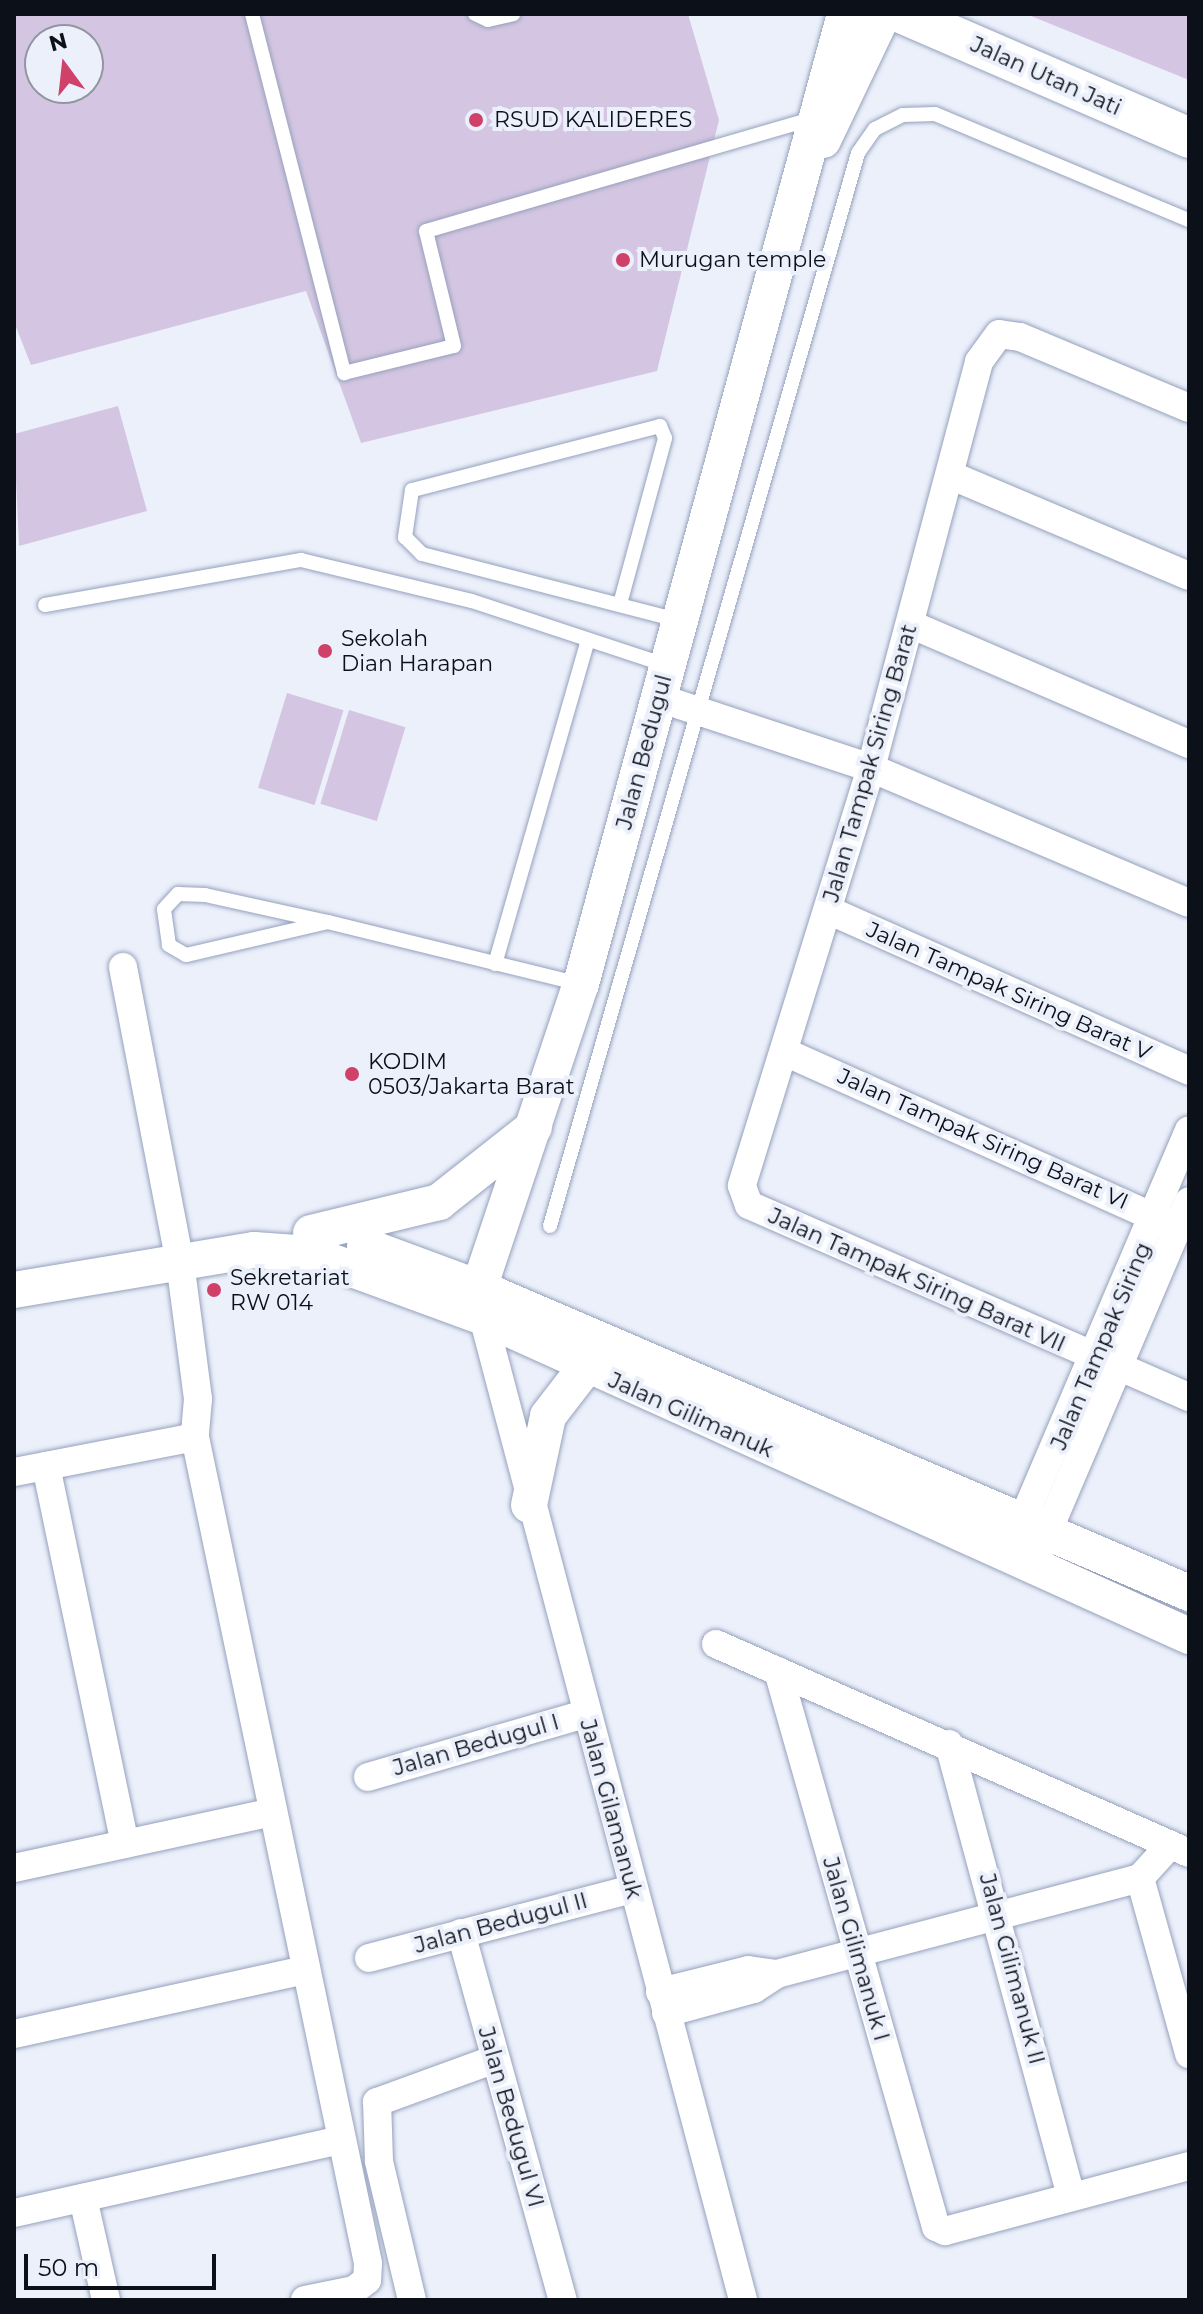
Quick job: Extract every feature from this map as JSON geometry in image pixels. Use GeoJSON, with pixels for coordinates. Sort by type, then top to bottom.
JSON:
{"type":"FeatureCollection","features":[{"type":"Feature","properties":{"kind":"main road","name":"Jalan Utan Jati"},"geometry":{"type":"LineString","coordinates":[[903,14],[1189,138]]}},
{"type":"Feature","properties":{"kind":"street","name":"Jalan Bedugul"},"geometry":{"type":"LineString","coordinates":[[481,1302],[581,984],[796,182],[818,117],[845,14]]}},
{"type":"Feature","properties":{"kind":"street","name":"Jalan Bedugul"},"geometry":{"type":"LineString","coordinates":[[796,182],[848,100],[883,14]]}},
{"type":"Feature","properties":{"kind":"street","name":"Jalan Tampak Siring Barat"},"geometry":{"type":"LineString","coordinates":[[743,1195],[871,768],[979,362],[999,334],[1189,408]]}},
{"type":"Feature","properties":{"kind":"street"},"geometry":{"type":"LineString","coordinates":[[950,475],[1189,576]]}},
{"type":"Feature","properties":{"kind":"street"},"geometry":{"type":"LineString","coordinates":[[910,624],[1189,744]]}},
{"type":"Feature","properties":{"kind":"street"},"geometry":{"type":"LineString","coordinates":[[663,682],[698,712],[871,768],[1189,903]]}},
{"type":"Feature","properties":{"kind":"street","name":"Jalan Tampak Siring Barat V"},"geometry":{"type":"LineString","coordinates":[[828,910],[1189,1071]]}},
{"type":"Feature","properties":{"kind":"street"},"geometry":{"type":"LineString","coordinates":[[123,967],[179,1254],[198,1399],[195,1437],[269,1813],[306,1970],[367,2280],[305,2300]]}},
{"type":"Feature","properties":{"kind":"street","name":"Jalan Tampak Siring Barat VI"},"geometry":{"type":"LineString","coordinates":[[787,1053],[1167,1222]]}},
{"type":"Feature","properties":{"kind":"street"},"geometry":{"type":"LineString","coordinates":[[311,1233],[439,1202],[481,1176],[539,1122]]}},
{"type":"Feature","properties":{"kind":"street","name":"Jalan Tampak Siring"},"geometry":{"type":"LineString","coordinates":[[1019,1562],[1167,1222],[1189,1131]]}},
{"type":"Feature","properties":{"kind":"street","name":"Jalan Tampak Siring Barat VII"},"geometry":{"type":"LineString","coordinates":[[743,1195],[749,1205],[1107,1364],[1189,1397]]}},
{"type":"Feature","properties":{"kind":"street","name":"Jalan Tampak Siring"},"geometry":{"type":"LineString","coordinates":[[1167,1222],[1189,1201]]}},
{"type":"Feature","properties":{"kind":"street","name":"Jalan Gilimanuk"},"geometry":{"type":"LineString","coordinates":[[179,1254],[311,1233],[1035,1527],[1189,1593]]}},
{"type":"Feature","properties":{"kind":"street","name":"Jalan Gilimanuk"},"geometry":{"type":"LineString","coordinates":[[253,1242],[311,1254],[481,1302],[585,1368],[1189,1636]]}},
{"type":"Feature","properties":{"kind":"street"},"geometry":{"type":"LineString","coordinates":[[14,1274],[179,1254]]}},
{"type":"Feature","properties":{"kind":"street"},"geometry":{"type":"LineString","coordinates":[[14,1290],[179,1254]]}},
{"type":"Feature","properties":{"kind":"street","name":"Jalan Gilamanuk"},"geometry":{"type":"LineString","coordinates":[[481,1302],[529,1505],[743,2300]]}},
{"type":"Feature","properties":{"kind":"street"},"geometry":{"type":"LineString","coordinates":[[529,1505],[548,1416],[585,1368]]}},
{"type":"Feature","properties":{"kind":"street"},"geometry":{"type":"LineString","coordinates":[[14,1472],[195,1437]]}},
{"type":"Feature","properties":{"kind":"street"},"geometry":{"type":"LineString","coordinates":[[46,1466],[125,1844]]}},
{"type":"Feature","properties":{"kind":"street"},"geometry":{"type":"LineString","coordinates":[[663,2002],[748,1970],[777,1974],[1140,1878],[1180,1849],[949,1744],[716,1644]]}},
{"type":"Feature","properties":{"kind":"street","name":"Jalan Gilimanuk I"},"geometry":{"type":"LineString","coordinates":[[778,1671],[936,2227],[945,2231],[1071,2196]]}},
{"type":"Feature","properties":{"kind":"street","name":"Jalan Bedugul I"},"geometry":{"type":"LineString","coordinates":[[368,1777],[585,1714]]}},
{"type":"Feature","properties":{"kind":"street","name":"Jalan Gilimanuk II"},"geometry":{"type":"LineString","coordinates":[[949,1744],[1000,1917],[1071,2196]]}},
{"type":"Feature","properties":{"kind":"street"},"geometry":{"type":"LineString","coordinates":[[14,1868],[269,1813]]}},
{"type":"Feature","properties":{"kind":"street"},"geometry":{"type":"LineString","coordinates":[[1140,1878],[1189,2054]]}},
{"type":"Feature","properties":{"kind":"street","name":"Jalan Bedugul II"},"geometry":{"type":"LineString","coordinates":[[369,1958],[632,1889]]}},
{"type":"Feature","properties":{"kind":"street","name":"Jalan Bedugul VI"},"geometry":{"type":"LineString","coordinates":[[461,1933],[563,2300]]}},
{"type":"Feature","properties":{"kind":"street"},"geometry":{"type":"LineString","coordinates":[[14,2034],[306,1970]]}},
{"type":"Feature","properties":{"kind":"street"},"geometry":{"type":"LineString","coordinates":[[410,2292],[379,2161],[377,2102],[495,2059]]}},
{"type":"Feature","properties":{"kind":"street"},"geometry":{"type":"LineString","coordinates":[[14,2213],[341,2140]]}},
{"type":"Feature","properties":{"kind":"street"},"geometry":{"type":"LineString","coordinates":[[1071,2196],[1189,2166]]}},
{"type":"Feature","properties":{"kind":"street"},"geometry":{"type":"LineString","coordinates":[[83,2198],[106,2300]]}},
{"type":"Feature","properties":{"kind":"lane"},"geometry":{"type":"LineString","coordinates":[[475,14],[488,20],[513,14]]}},
{"type":"Feature","properties":{"kind":"lane"},"geometry":{"type":"LineString","coordinates":[[255,15],[344,373],[454,346],[426,231],[818,117]]}},
{"type":"Feature","properties":{"kind":"lane"},"geometry":{"type":"LineString","coordinates":[[550,1226],[858,153],[875,129],[903,115],[935,114],[1189,220]]}},
{"type":"Feature","properties":{"kind":"lane"},"geometry":{"type":"LineString","coordinates":[[620,604],[665,438],[660,426],[412,490],[405,537],[422,554],[680,620]]}},
{"type":"Feature","properties":{"kind":"lane"},"geometry":{"type":"LineString","coordinates":[[45,605],[301,560],[472,601],[588,640],[663,682]]}},
{"type":"Feature","properties":{"kind":"lane"},"geometry":{"type":"LineString","coordinates":[[495,964],[588,640]]}},
{"type":"Feature","properties":{"kind":"lane"},"geometry":{"type":"LineString","coordinates":[[328,922],[186,955],[169,945],[164,909],[178,894],[205,895],[328,922],[581,984]]}},
{"type":"Feature","properties":{"kind":"shaded area"},"geometry":{"type":"Polygon","coordinates":[[[14,14],[688,14],[719,120],[657,371],[361,443],[306,291],[31,365],[14,322],[14,14]]]}},
{"type":"Feature","properties":{"kind":"shaded area"},"geometry":{"type":"Polygon","coordinates":[[[1026,14],[1189,14],[1189,80],[1026,14]]]}},
{"type":"Feature","properties":{"kind":"shaded area"},"geometry":{"type":"Polygon","coordinates":[[[118,406],[147,511],[19,546],[14,434],[118,406]]]}},
{"type":"Feature","properties":{"kind":"shaded area"},"geometry":{"type":"Polygon","coordinates":[[[287,693],[343,710],[314,805],[258,788],[287,693]]]}},
{"type":"Feature","properties":{"kind":"shaded area"},"geometry":{"type":"Polygon","coordinates":[[[349,710],[405,727],[377,821],[320,804],[349,710]]]}},
{"type":"Feature","properties":{"kind":"place","name":"RSUD KALIDERES"},"geometry":{"type":"Point","coordinates":[476,120]}},
{"type":"Feature","properties":{"kind":"place","name":"Murugan temple"},"geometry":{"type":"Point","coordinates":[623,260]}},
{"type":"Feature","properties":{"kind":"place","name":"Sekolah Dian Harapan"},"geometry":{"type":"Point","coordinates":[325,651]}},
{"type":"Feature","properties":{"kind":"place","name":"KODIM 0503/Jakarta Barat"},"geometry":{"type":"Point","coordinates":[352,1074]}},
{"type":"Feature","properties":{"kind":"place","name":"Sekretariat RW 014"},"geometry":{"type":"Point","coordinates":[214,1290]}}]}
